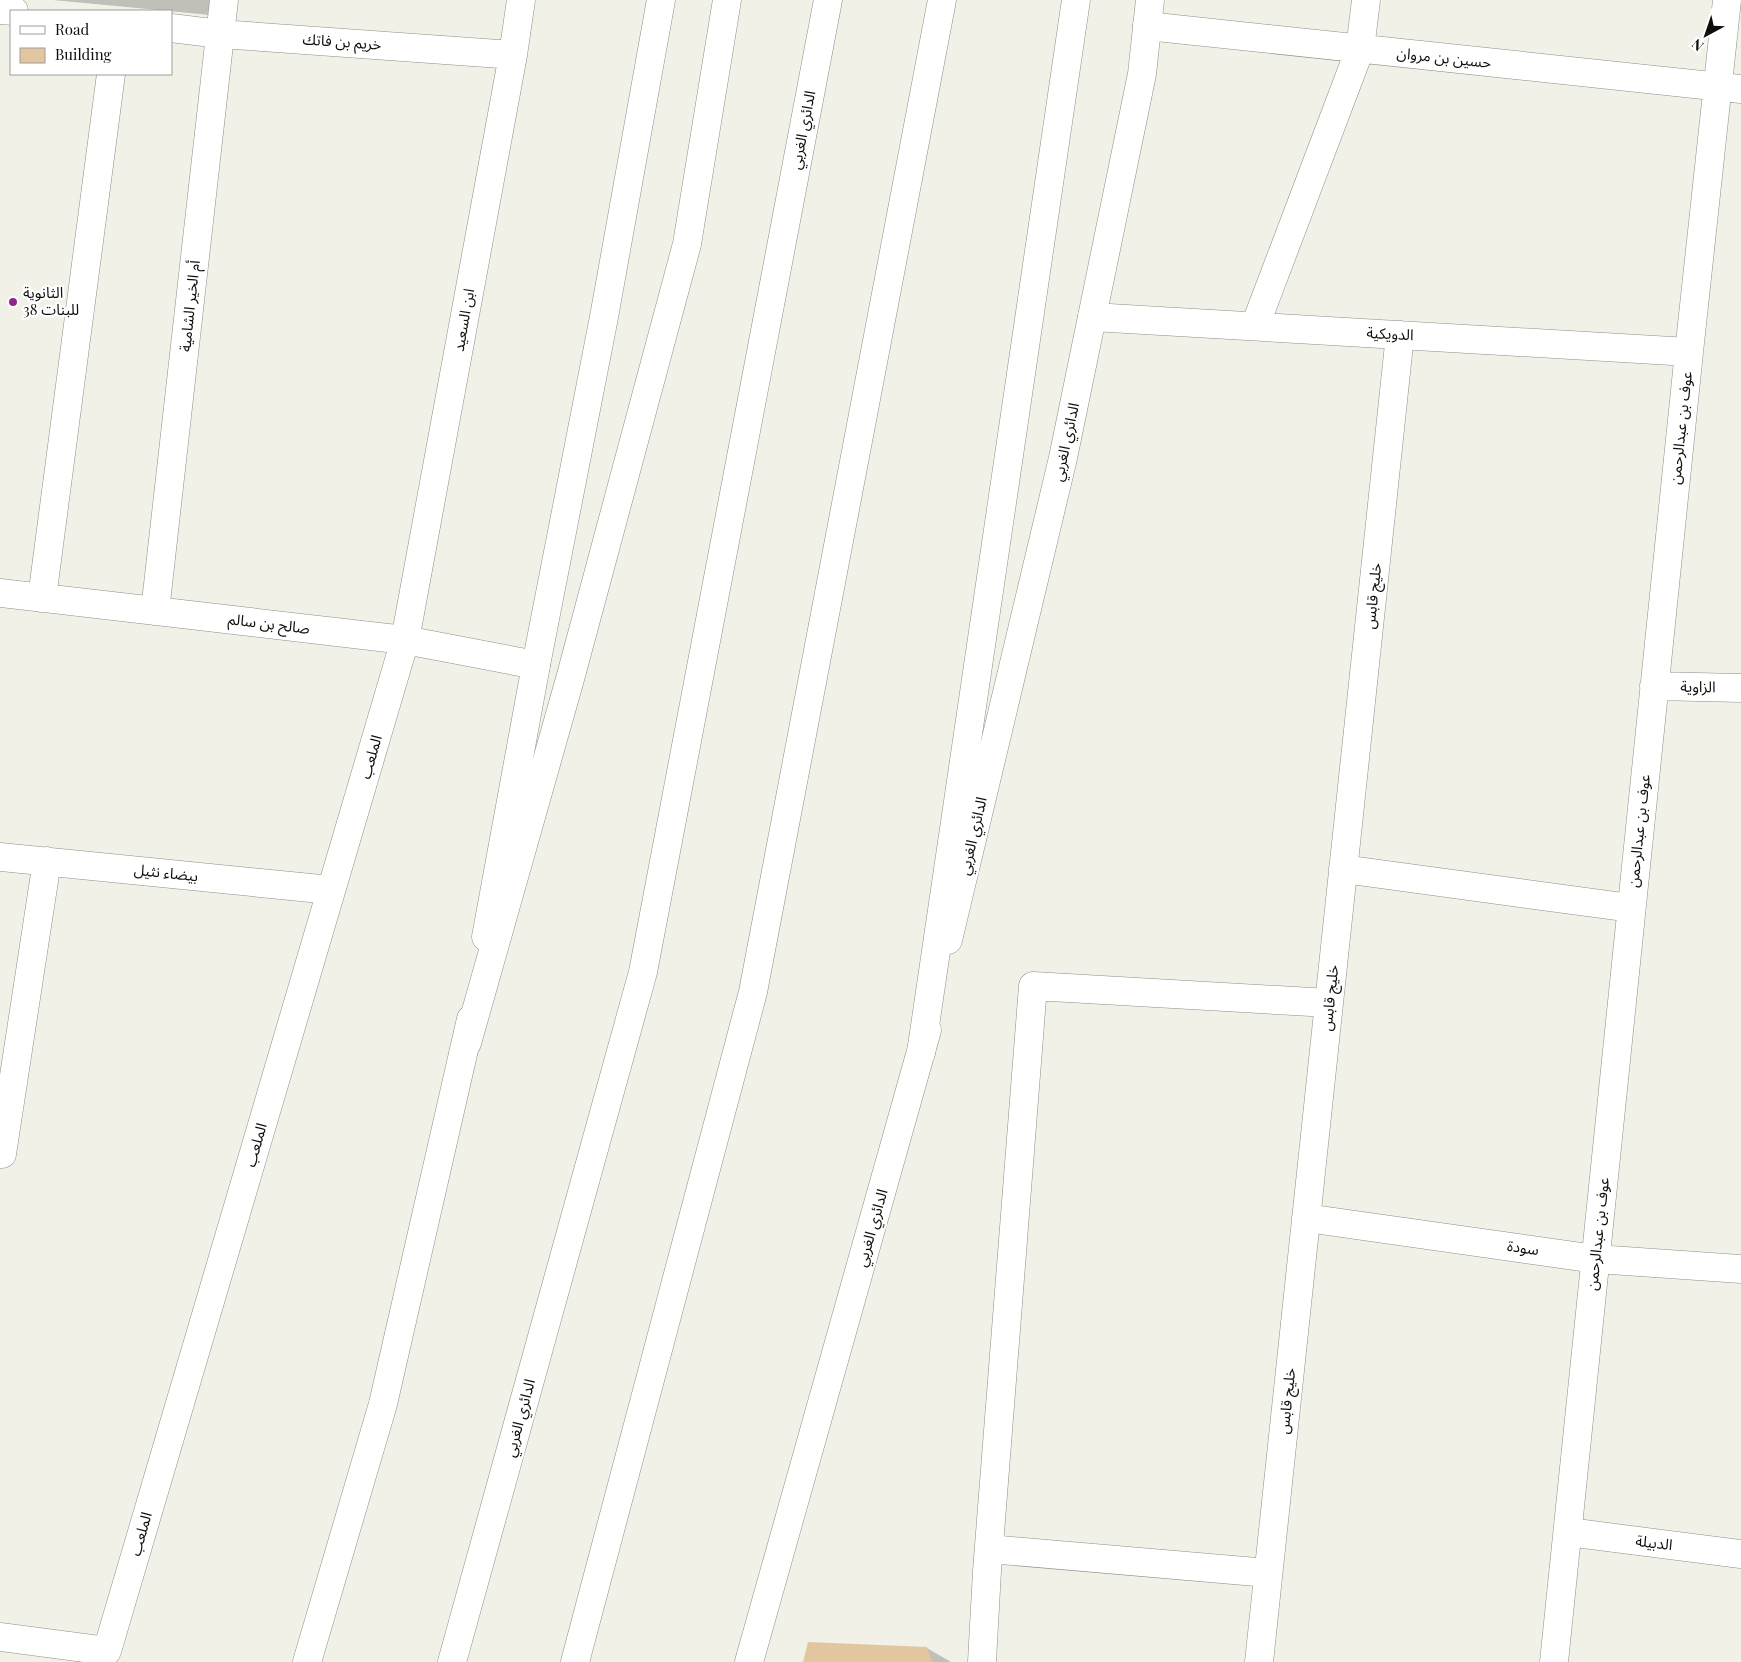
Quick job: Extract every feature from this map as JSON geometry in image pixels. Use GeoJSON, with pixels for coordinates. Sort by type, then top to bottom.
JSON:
{"type":"FeatureCollection","features":[{"type":"Feature","properties":{"kind":"main road","name":"أم الخير الشامية"},"geometry":{"type":"LineString","coordinates":[[155,611],[224,0]]}},
{"type":"Feature","properties":{"kind":"main road","name":"ابن السعيد"},"geometry":{"type":"LineString","coordinates":[[405,640],[513,55],[521,0]]}},
{"type":"Feature","properties":{"kind":"main road"},"geometry":{"type":"LineString","coordinates":[[467,1043],[536,665],[604,317],[661,0]]}},
{"type":"Feature","properties":{"kind":"main road"},"geometry":{"type":"LineString","coordinates":[[307,1662],[383,1404],[467,1043],[570,679],[686,244],[727,0]]}},
{"type":"Feature","properties":{"kind":"main road","name":"الدائري الغربي"},"geometry":{"type":"LineString","coordinates":[[452,1662],[643,972],[828,0]]}},
{"type":"Feature","properties":{"kind":"main road"},"geometry":{"type":"LineString","coordinates":[[575,1662],[753,992],[942,0]]}},
{"type":"Feature","properties":{"kind":"main road"},"geometry":{"type":"LineString","coordinates":[[921,1053],[1076,0]]}},
{"type":"Feature","properties":{"kind":"main road"},"geometry":{"type":"LineString","coordinates":[[1255,326],[1360,49],[1366,0]]}},
{"type":"Feature","properties":{"kind":"main road","name":"عوف بن عبدالرحمن"},"geometry":{"type":"LineString","coordinates":[[1554,1662],[1689,352],[1729,88],[1727,0]]}},
{"type":"Feature","properties":{"kind":"main road","name":"الدائري الغربي"},"geometry":{"type":"LineString","coordinates":[[749,1662],[921,1053],[1064,458],[1142,74],[1149,13]]}},
{"type":"Feature","properties":{"kind":"main road","name":"حسين بن مروان"},"geometry":{"type":"LineString","coordinates":[[1149,13],[1360,49],[1729,88]]}},
{"type":"Feature","properties":{"kind":"main road","name":"خريم بن فاتك"},"geometry":{"type":"LineString","coordinates":[[172,28],[220,34],[513,55]]}},
{"type":"Feature","properties":{"kind":"main road"},"geometry":{"type":"LineString","coordinates":[[42,598],[111,75]]}},
{"type":"Feature","properties":{"kind":"main road","name":"الدويكية"},"geometry":{"type":"LineString","coordinates":[[1092,317],[1689,352]]}},
{"type":"Feature","properties":{"kind":"main road","name":"خليج قابس"},"geometry":{"type":"LineString","coordinates":[[1259,1662],[1400,335]]}},
{"type":"Feature","properties":{"kind":"main road","name":"صالح بن سالم"},"geometry":{"type":"LineString","coordinates":[[0,593],[405,640],[536,665]]}},
{"type":"Feature","properties":{"kind":"main road","name":"الملعب"},"geometry":{"type":"LineString","coordinates":[[0,1637],[107,1651],[405,640]]}},
{"type":"Feature","properties":{"kind":"main road","name":"الزاوية"},"geometry":{"type":"LineString","coordinates":[[1654,686],[1741,688]]}},
{"type":"Feature","properties":{"kind":"main road","name":"بيضاء نثيل"},"geometry":{"type":"LineString","coordinates":[[0,857],[332,890]]}},
{"type":"Feature","properties":{"kind":"main road"},"geometry":{"type":"LineString","coordinates":[[1,1154],[47,861]]}},
{"type":"Feature","properties":{"kind":"main road"},"geometry":{"type":"LineString","coordinates":[[1343,869],[1631,908]]}},
{"type":"Feature","properties":{"kind":"main road"},"geometry":{"type":"LineString","coordinates":[[982,1662],[989,1549],[1034,986],[1329,1003]]}},
{"type":"Feature","properties":{"kind":"main road","name":"سودة"},"geometry":{"type":"LineString","coordinates":[[1306,1218],[1596,1258],[1741,1269]]}},
{"type":"Feature","properties":{"kind":"main road","name":"الدبيلة"},"geometry":{"type":"LineString","coordinates":[[1568,1532],[1741,1554]]}},
{"type":"Feature","properties":{"kind":"main road"},"geometry":{"type":"LineString","coordinates":[[989,1549],[1268,1574]]}},
{"type":"Feature","properties":{"kind":"building"},"geometry":{"type":"Polygon","coordinates":[[[808,1642],[927,1647],[932,1662],[803,1662],[808,1642]]]}},
{"type":"Feature","properties":{"kind":"place","name":"الثانوية 38 للبنات"},"geometry":{"type":"Point","coordinates":[13,302]}}]}
